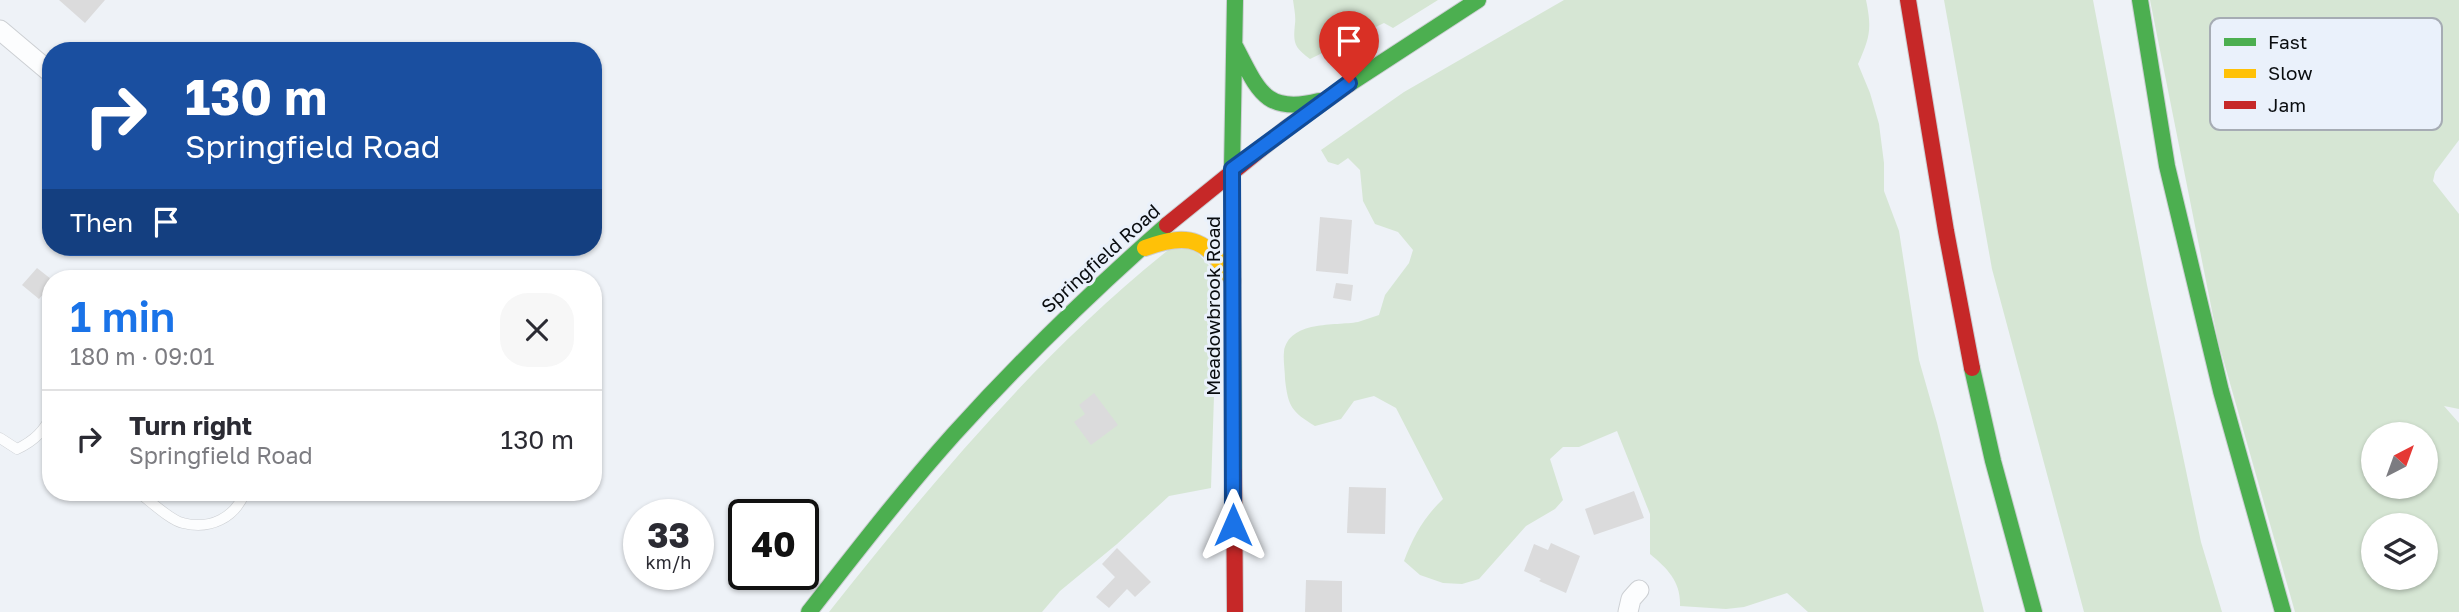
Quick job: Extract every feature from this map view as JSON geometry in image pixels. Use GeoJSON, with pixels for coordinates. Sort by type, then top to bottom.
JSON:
{"type":"FeatureCollection","features":[{"type":"Feature","properties":{"kind":"main road","name":"Meadowbrook Road"},"geometry":{"type":"LineString","coordinates":[[1235,0],[1232,169],[1235,612]]}},
{"type":"Feature","properties":{"kind":"main road","name":"Springfield Road"},"geometry":{"type":"LineString","coordinates":[[809,612],[882,517],[966,419],[1024,358],[1132,254],[1232,169],[1328,98],[1391,54],[1478,0]]}},
{"type":"Feature","properties":{"kind":"main road"},"geometry":{"type":"LineString","coordinates":[[1908,0],[1940,200],[1975,378],[2011,537],[2034,612]]}},
{"type":"Feature","properties":{"kind":"main road"},"geometry":{"type":"LineString","coordinates":[[2140,0],[2167,166],[2221,391],[2283,612]]}},
{"type":"Feature","properties":{"kind":"main road"},"geometry":{"type":"LineString","coordinates":[[1234,46],[1263,93],[1275,104],[1290,108],[1328,98]]}},
{"type":"Feature","properties":{"kind":"main road"},"geometry":{"type":"LineString","coordinates":[[1132,254],[1176,238],[1192,239],[1207,245],[1217,254],[1233,281]]}},
{"type":"Feature","properties":{"kind":"street"},"geometry":{"type":"LineString","coordinates":[[0,30],[42,65]]}},
{"type":"Feature","properties":{"kind":"street"},"geometry":{"type":"LineString","coordinates":[[1628,612],[1631,599],[1639,590]]}},
{"type":"Feature","properties":{"kind":"lane"},"geometry":{"type":"LineString","coordinates":[[0,438],[17,449],[29,443],[42,430]]}},
{"type":"Feature","properties":{"kind":"lane"},"geometry":{"type":"LineString","coordinates":[[150,501],[181,523],[211,524],[227,518],[241,501]]}},
{"type":"Feature","properties":{"kind":"green space"},"geometry":{"type":"Polygon","coordinates":[[[1293,0],[1438,0],[1393,28],[1384,23],[1310,59],[1296,44],[1293,0]]]}},
{"type":"Feature","properties":{"kind":"green space"},"geometry":{"type":"Polygon","coordinates":[[[1564,0],[1866,0],[1869,33],[1858,64],[1879,124],[1884,191],[1899,231],[1919,360],[1984,612],[1808,612],[1787,593],[1744,607],[1726,609],[1680,606],[1676,583],[1650,554],[1650,514],[1617,431],[1579,447],[1563,447],[1550,459],[1563,500],[1555,509],[1526,526],[1479,579],[1462,584],[1443,583],[1420,575],[1404,561],[1420,528],[1443,499],[1396,408],[1374,396],[1354,401],[1341,419],[1315,426],[1293,408],[1285,379],[1284,352],[1294,334],[1314,326],[1358,322],[1379,315],[1385,295],[1409,263],[1413,250],[1398,232],[1375,224],[1363,201],[1360,170],[1348,158],[1338,165],[1328,162],[1321,150],[1404,92],[1564,0]]]}},
{"type":"Feature","properties":{"kind":"green space"},"geometry":{"type":"Polygon","coordinates":[[[1944,0],[2093,0],[2147,285],[2201,542],[2222,612],[2084,612],[1992,269],[1944,0]]]}},
{"type":"Feature","properties":{"kind":"green space"},"geometry":{"type":"Polygon","coordinates":[[[2150,0],[2459,0],[2459,140],[2435,172],[2433,181],[2459,214],[2459,409],[2444,406],[2459,423],[2459,612],[2295,612],[2218,341],[2150,0]]]}},
{"type":"Feature","properties":{"kind":"green space"},"geometry":{"type":"Polygon","coordinates":[[[1172,247],[1192,247],[1214,271],[1216,334],[1211,488],[1169,496],[1060,591],[1042,612],[829,612],[908,514],[990,419],[1078,329],[1172,247]]]}},
{"type":"Feature","properties":{"kind":"building"},"geometry":{"type":"Polygon","coordinates":[[[59,0],[105,0],[85,23],[59,0]]]}},
{"type":"Feature","properties":{"kind":"building"},"geometry":{"type":"Polygon","coordinates":[[[1320,217],[1352,220],[1348,274],[1316,271],[1320,217]]]}},
{"type":"Feature","properties":{"kind":"building"},"geometry":{"type":"Polygon","coordinates":[[[37,268],[42,272],[42,296],[39,299],[22,285],[37,268]]]}},
{"type":"Feature","properties":{"kind":"building"},"geometry":{"type":"Polygon","coordinates":[[[1336,283],[1353,285],[1351,301],[1333,298],[1336,283]]]}},
{"type":"Feature","properties":{"kind":"building"},"geometry":{"type":"Polygon","coordinates":[[[1094,393],[1118,425],[1091,445],[1074,422],[1085,414],[1079,405],[1094,393]]]}},
{"type":"Feature","properties":{"kind":"building"},"geometry":{"type":"Polygon","coordinates":[[[1349,487],[1386,488],[1385,534],[1347,533],[1349,487]]]}},
{"type":"Feature","properties":{"kind":"building"},"geometry":{"type":"Polygon","coordinates":[[[1634,491],[1644,518],[1594,535],[1585,509],[1634,491]]]}},
{"type":"Feature","properties":{"kind":"building"},"geometry":{"type":"Polygon","coordinates":[[[1551,543],[1580,556],[1566,593],[1524,571],[1534,544],[1548,550],[1551,543]]]}},
{"type":"Feature","properties":{"kind":"building"},"geometry":{"type":"Polygon","coordinates":[[[1117,548],[1151,582],[1135,597],[1127,589],[1109,608],[1096,597],[1115,577],[1102,564],[1117,548]]]}},
{"type":"Feature","properties":{"kind":"building"},"geometry":{"type":"Polygon","coordinates":[[[1306,580],[1342,581],[1342,612],[1305,612],[1306,580]]]}},
{"type":"Feature","properties":{"kind":"traffic: fast"},"geometry":{"type":"LineString","coordinates":[[1234,472],[1232,169],[1235,0]]}},
{"type":"Feature","properties":{"kind":"traffic: fast"},"geometry":{"type":"LineString","coordinates":[[1349,84],[1478,0]]}},
{"type":"Feature","properties":{"kind":"traffic: fast"},"geometry":{"type":"LineString","coordinates":[[2140,0],[2167,166],[2221,391],[2283,612]]}},
{"type":"Feature","properties":{"kind":"traffic: fast"},"geometry":{"type":"LineString","coordinates":[[1235,46],[1257,86],[1274,101],[1286,104],[1319,101]]}},
{"type":"Feature","properties":{"kind":"traffic: fast"},"geometry":{"type":"LineString","coordinates":[[809,612],[916,477],[979,406],[1058,326],[1167,225]]}},
{"type":"Feature","properties":{"kind":"traffic: fast"},"geometry":{"type":"LineString","coordinates":[[1972,368],[1993,461],[2034,612]]}},
{"type":"Feature","properties":{"kind":"traffic: slow"},"geometry":{"type":"LineString","coordinates":[[1145,248],[1175,240],[1197,243],[1215,256],[1233,281]]}},
{"type":"Feature","properties":{"kind":"traffic: jam"},"geometry":{"type":"LineString","coordinates":[[1908,0],[1946,231],[1972,368]]}},
{"type":"Feature","properties":{"kind":"traffic: jam"},"geometry":{"type":"LineString","coordinates":[[1167,225],[1288,127],[1349,84]]}},
{"type":"Feature","properties":{"kind":"traffic: jam"},"geometry":{"type":"LineString","coordinates":[[1234,472],[1235,612]]}},
{"type":"Feature","properties":{"kind":"route"},"geometry":{"type":"LineString","coordinates":[[1233,525],[1232,169],[1349,83]]}}]}
